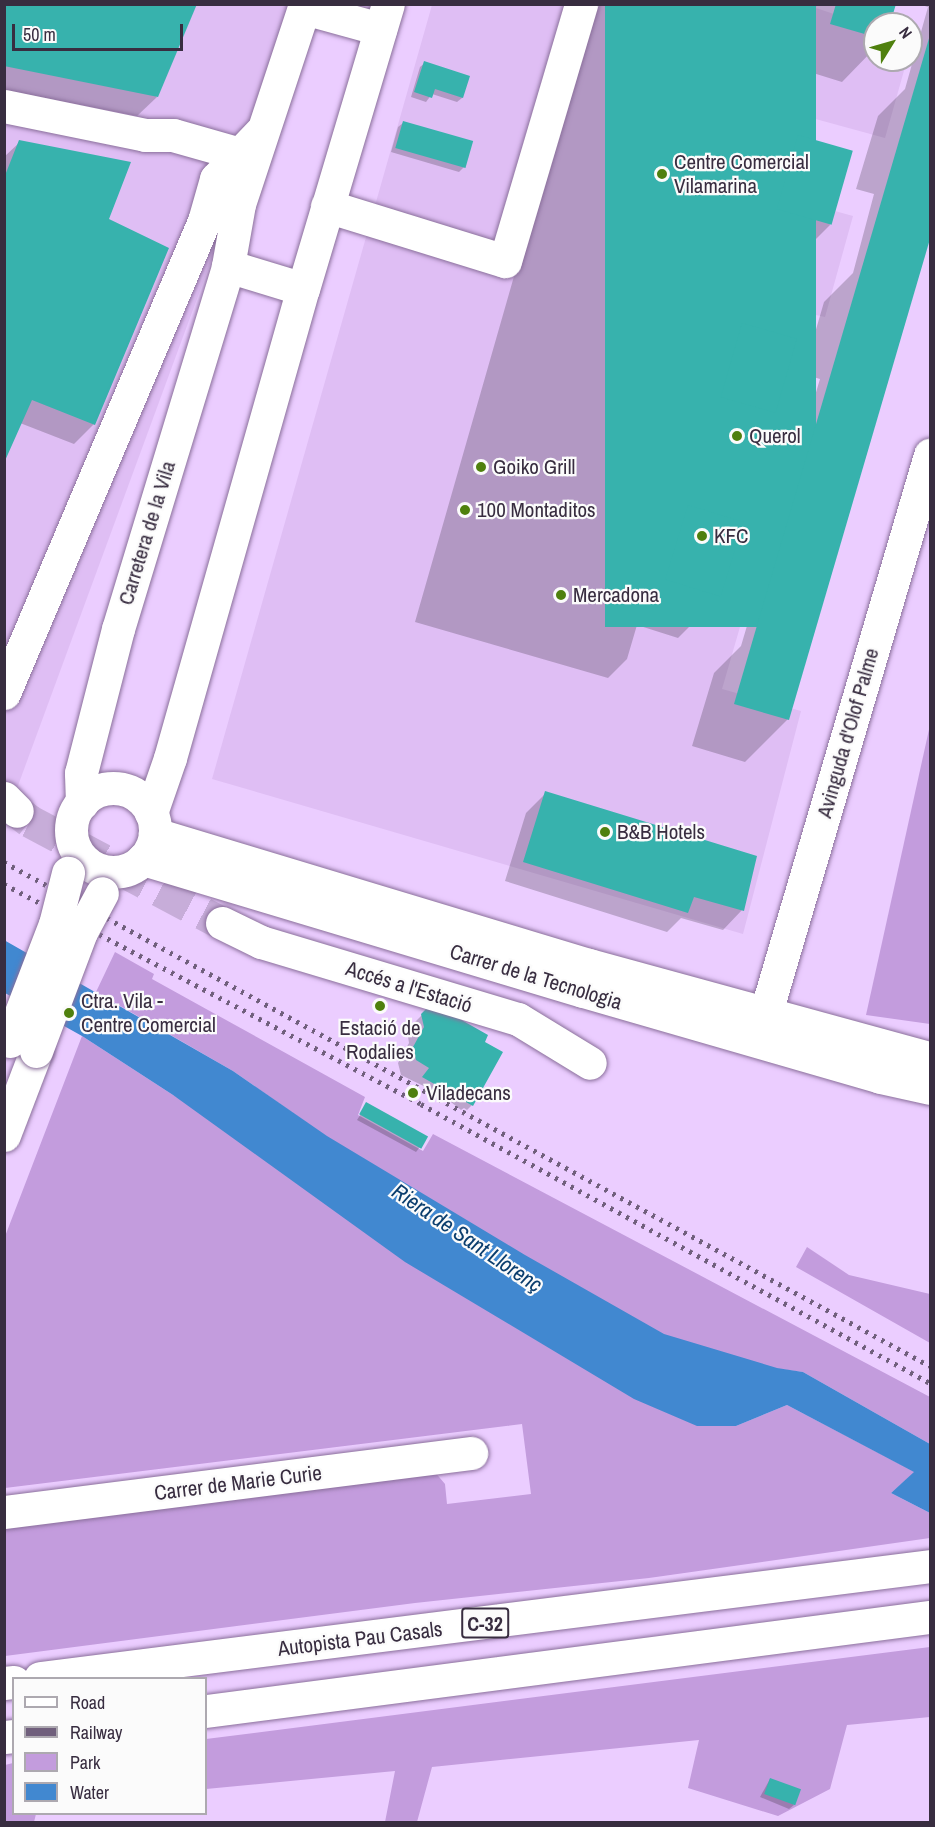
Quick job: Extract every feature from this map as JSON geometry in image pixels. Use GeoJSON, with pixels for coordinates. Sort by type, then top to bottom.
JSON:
{"type":"FeatureCollection","features":[{"type":"Feature","properties":{"kind":"main road"},"geometry":{"type":"LineString","coordinates":[[327,206],[505,261],[580,4]]}},
{"type":"Feature","properties":{"kind":"main road","name":"Carretera de la Vila"},"geometry":{"type":"LineString","coordinates":[[17,1049],[81,932],[133,854],[192,685],[303,289],[384,17],[304,6],[239,204],[228,267],[118,629],[81,773],[82,802]]}},
{"type":"Feature","properties":{"kind":"main road"},"geometry":{"type":"LineString","coordinates":[[4,106],[145,135],[173,135],[240,154]]}},
{"type":"Feature","properties":{"kind":"main road"},"geometry":{"type":"LineString","coordinates":[[4,693],[199,232],[216,179],[264,129]]}},
{"type":"Feature","properties":{"kind":"main road"},"geometry":{"type":"LineString","coordinates":[[145,135],[216,179],[239,204]]}},
{"type":"Feature","properties":{"kind":"main road"},"geometry":{"type":"LineString","coordinates":[[228,267],[303,289]]}},
{"type":"Feature","properties":{"kind":"main road","name":"Avinguda d'Olof Palme"},"geometry":{"type":"LineString","coordinates":[[766,1012],[930,455]]}},
{"type":"Feature","properties":{"kind":"main road"},"geometry":{"type":"LineString","coordinates":[[119,789],[142,800],[133,854],[102,870],[86,862],[73,841],[73,821],[82,802],[95,792],[119,789]]}},
{"type":"Feature","properties":{"kind":"main road","name":"Carretera de la Vila"},"geometry":{"type":"LineString","coordinates":[[4,1135],[17,1049],[55,924],[68,873],[73,841]]}},
{"type":"Feature","properties":{"kind":"main road","name":"Carrer de la Tecnologia"},"geometry":{"type":"LineString","coordinates":[[133,854],[589,965],[930,1058]]}},
{"type":"Feature","properties":{"kind":"main road","name":"Carrer de la Tecnologia"},"geometry":{"type":"LineString","coordinates":[[133,854],[583,991],[880,1077],[930,1088]]}},
{"type":"Feature","properties":{"kind":"main road","name":"Accés a l'Estació"},"geometry":{"type":"LineString","coordinates":[[222,923],[261,942],[518,1019],[590,1063]]}},
{"type":"Feature","properties":{"kind":"main road","name":"Carrer de Marie Curie"},"geometry":{"type":"LineString","coordinates":[[4,1512],[471,1453]]}},
{"type":"Feature","properties":{"kind":"main road","name":"Autopista Pau Casals"},"geometry":{"type":"LineString","coordinates":[[48,1677],[930,1566]]}},
{"type":"Feature","properties":{"kind":"main road","name":"C-32"},"geometry":{"type":"LineString","coordinates":[[207,1711],[930,1617]]}},
{"type":"Feature","properties":{"kind":"shaded area"},"geometry":{"type":"Polygon","coordinates":[[[4,5],[305,5],[5,821],[4,820],[4,5]]]}},
{"type":"Feature","properties":{"kind":"shaded area"},"geometry":{"type":"Polygon","coordinates":[[[432,5],[817,5],[816,8],[863,24],[863,72],[904,72],[885,138],[790,112],[766,192],[853,216],[825,317],[738,298],[708,379],[802,409],[776,501],[687,479],[662,567],[751,589],[722,689],[801,711],[743,934],[212,779],[432,5]]]}},
{"type":"Feature","properties":{"kind":"green space"},"geometry":{"type":"Polygon","coordinates":[[[930,725],[930,1024],[866,1015],[930,725]]]}},
{"type":"Feature","properties":{"kind":"green space"},"geometry":{"type":"Polygon","coordinates":[[[115,952],[154,974],[152,979],[365,1097],[358,1115],[423,1151],[433,1134],[930,1397],[930,1444],[803,1372],[678,1356],[479,1243],[233,1071],[96,992],[115,952]]]}},
{"type":"Feature","properties":{"kind":"green space"},"geometry":{"type":"Polygon","coordinates":[[[82,1036],[173,1095],[736,1426],[787,1405],[915,1472],[891,1493],[930,1513],[930,1538],[649,1578],[415,1603],[5,1656],[5,1526],[434,1471],[445,1484],[447,1504],[531,1494],[522,1424],[5,1488],[4,1239],[82,1036]]]}},
{"type":"Feature","properties":{"kind":"green space"},"geometry":{"type":"Polygon","coordinates":[[[807,1247],[849,1275],[930,1294],[930,1343],[796,1267],[807,1247]]]}},
{"type":"Feature","properties":{"kind":"green space"},"geometry":{"type":"Polygon","coordinates":[[[930,1647],[930,1717],[847,1725],[830,1789],[778,1816],[688,1788],[699,1740],[432,1767],[417,1822],[385,1822],[395,1771],[207,1789],[207,1739],[930,1647]]]}},
{"type":"Feature","properties":{"kind":"green space"},"geometry":{"type":"Polygon","coordinates":[[[12,1763],[12,1815],[36,1815],[34,1822],[5,1822],[5,1765],[12,1763]]]}},
{"type":"Feature","properties":{"kind":"water","name":"Riera de Sant Llorenç"},"geometry":{"type":"Polygon","coordinates":[[[4,940],[233,1071],[327,1136],[525,1255],[664,1334],[777,1368],[803,1372],[930,1444],[930,1513],[891,1493],[914,1472],[787,1405],[736,1426],[697,1426],[634,1399],[405,1262],[173,1095],[82,1036],[5,993],[4,940]]]}},
{"type":"Feature","properties":{"kind":"building"},"geometry":{"type":"Polygon","coordinates":[[[4,4],[197,4],[158,97],[4,66],[4,4]]]}},
{"type":"Feature","properties":{"kind":"building"},"geometry":{"type":"Polygon","coordinates":[[[605,4],[816,4],[816,627],[605,627],[605,4]]]}},
{"type":"Feature","properties":{"kind":"building"},"geometry":{"type":"Polygon","coordinates":[[[836,4],[896,4],[894,12],[863,12],[863,34],[830,24],[836,4]]]}},
{"type":"Feature","properties":{"kind":"building"},"geometry":{"type":"Polygon","coordinates":[[[930,35],[930,239],[789,720],[734,704],[919,72],[923,72],[923,59],[930,35]]]}},
{"type":"Feature","properties":{"kind":"building"},"geometry":{"type":"Polygon","coordinates":[[[424,61],[470,76],[463,98],[435,89],[432,98],[414,92],[424,61]]]}},
{"type":"Feature","properties":{"kind":"building"},"geometry":{"type":"Polygon","coordinates":[[[403,121],[473,141],[465,168],[395,148],[403,121]]]}},
{"type":"Feature","properties":{"kind":"building"},"geometry":{"type":"Polygon","coordinates":[[[798,135],[853,151],[832,225],[777,209],[798,135]]]}},
{"type":"Feature","properties":{"kind":"building"},"geometry":{"type":"Polygon","coordinates":[[[19,140],[131,162],[109,219],[169,248],[95,425],[32,400],[4,463],[4,178],[19,140]]]}},
{"type":"Feature","properties":{"kind":"building"},"geometry":{"type":"Polygon","coordinates":[[[742,323],[797,339],[776,413],[721,397],[742,323]]]}},
{"type":"Feature","properties":{"kind":"building"},"geometry":{"type":"Polygon","coordinates":[[[688,505],[743,522],[721,597],[665,580],[688,505]]]}},
{"type":"Feature","properties":{"kind":"building","name":"B&B Hotels"},"geometry":{"type":"Polygon","coordinates":[[[545,791],[757,856],[744,911],[694,897],[688,913],[523,862],[545,791]]]}},
{"type":"Feature","properties":{"kind":"building","name":"Viladecans"},"geometry":{"type":"Polygon","coordinates":[[[437,1006],[488,1035],[485,1042],[503,1052],[473,1106],[422,1077],[429,1068],[416,1060],[413,1047],[424,1027],[421,1014],[426,1009],[435,1009],[437,1006]]]}},
{"type":"Feature","properties":{"kind":"building"},"geometry":{"type":"Polygon","coordinates":[[[366,1102],[428,1136],[421,1149],[359,1114],[366,1102]]]}},
{"type":"Feature","properties":{"kind":"building"},"geometry":{"type":"Polygon","coordinates":[[[770,1778],[801,1789],[795,1805],[764,1794],[770,1778]]]}},
{"type":"Feature","properties":{"kind":"tunnel"},"geometry":{"type":"LineString","coordinates":[[17,811],[30,821],[222,923]]}},
{"type":"Feature","properties":{"kind":"railway"},"geometry":{"type":"LineString","coordinates":[[4,862],[930,1366]]}},
{"type":"Feature","properties":{"kind":"railway"},"geometry":{"type":"LineString","coordinates":[[4,884],[421,1104],[930,1383]]}},
{"type":"Feature","properties":{"kind":"place","name":"Centre Comercial Vilamarina"},"geometry":{"type":"Point","coordinates":[662,174]}},
{"type":"Feature","properties":{"kind":"place","name":"Querol"},"geometry":{"type":"Point","coordinates":[737,436]}},
{"type":"Feature","properties":{"kind":"place","name":"Goiko Grill"},"geometry":{"type":"Point","coordinates":[481,467]}},
{"type":"Feature","properties":{"kind":"place","name":"100 Montaditos"},"geometry":{"type":"Point","coordinates":[465,510]}},
{"type":"Feature","properties":{"kind":"place","name":"KFC"},"geometry":{"type":"Point","coordinates":[702,536]}},
{"type":"Feature","properties":{"kind":"place","name":"Mercadona"},"geometry":{"type":"Point","coordinates":[561,595]}},
{"type":"Feature","properties":{"kind":"place","name":"B&B Hotels"},"geometry":{"type":"Point","coordinates":[605,832]}},
{"type":"Feature","properties":{"kind":"place","name":"Estació de Rodalies"},"geometry":{"type":"Point","coordinates":[380,1006]}},
{"type":"Feature","properties":{"kind":"place","name":"Ctra. Vila - Centre Comercial"},"geometry":{"type":"Point","coordinates":[69,1013]}},
{"type":"Feature","properties":{"kind":"place","name":"Viladecans"},"geometry":{"type":"Point","coordinates":[413,1093]}}]}
